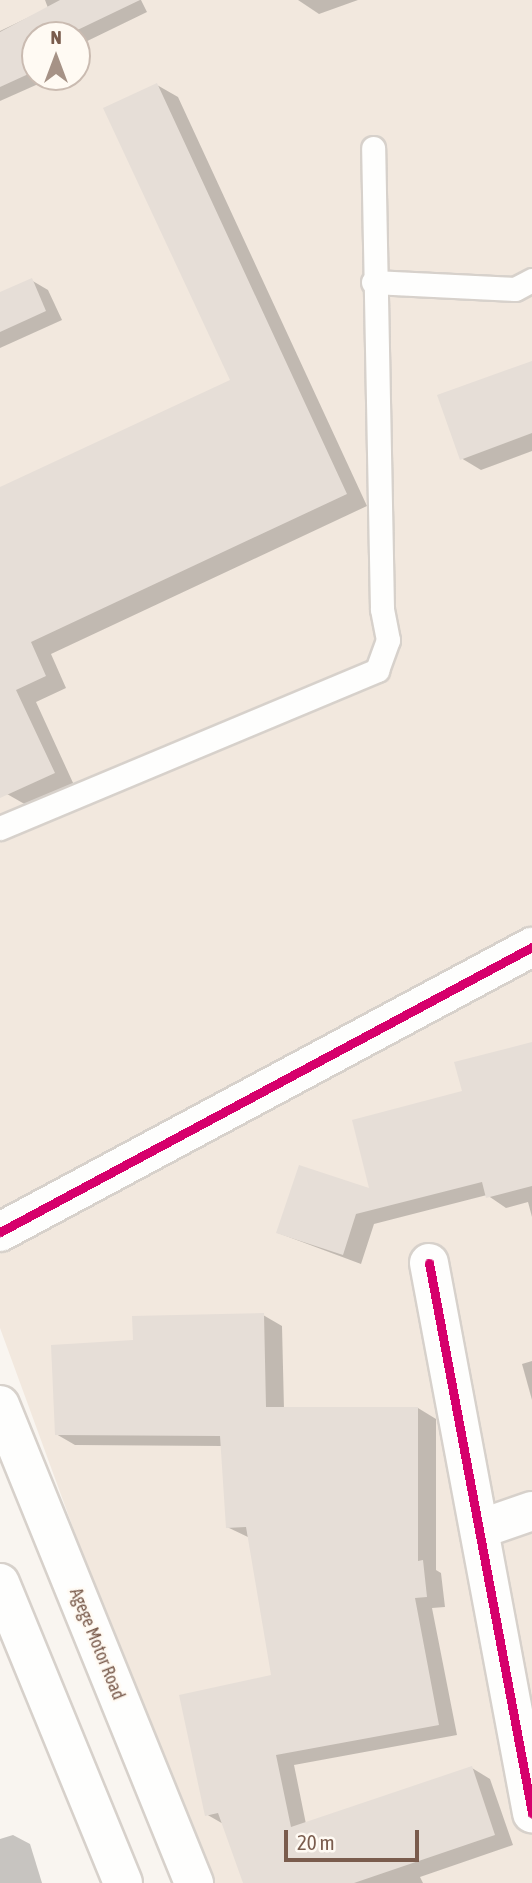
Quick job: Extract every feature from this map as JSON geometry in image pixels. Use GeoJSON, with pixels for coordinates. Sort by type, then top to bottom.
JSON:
{"type":"FeatureCollection","features":[{"type":"Feature","properties":{"kind":"street"},"geometry":{"type":"LineString","coordinates":[[0,1231],[532,947]]}},
{"type":"Feature","properties":{"kind":"street"},"geometry":{"type":"LineString","coordinates":[[429,1263],[532,1813]]}},
{"type":"Feature","properties":{"kind":"street","name":"Agege Motor Road"},"geometry":{"type":"LineString","coordinates":[[0,1405],[194,1883]]}},
{"type":"Feature","properties":{"kind":"street"},"geometry":{"type":"LineString","coordinates":[[480,1529],[532,1511]]}},
{"type":"Feature","properties":{"kind":"street"},"geometry":{"type":"LineString","coordinates":[[0,1583],[123,1883]]}},
{"type":"Feature","properties":{"kind":"lane"},"geometry":{"type":"LineString","coordinates":[[0,828],[377,670],[388,640],[382,609],[373,282],[373,148]]}},
{"type":"Feature","properties":{"kind":"lane"},"geometry":{"type":"LineString","coordinates":[[373,282],[515,289],[532,280]]}},
{"type":"Feature","properties":{"kind":"shaded area"},"geometry":{"type":"Polygon","coordinates":[[[0,0],[532,0],[532,1883],[203,1883],[0,1328],[0,0]]]}},
{"type":"Feature","properties":{"kind":"building"},"geometry":{"type":"Polygon","coordinates":[[[60,0],[140,0],[91,23],[91,21],[21,21],[21,77],[0,87],[0,32],[60,0]]]}},
{"type":"Feature","properties":{"kind":"building"},"geometry":{"type":"Polygon","coordinates":[[[157,83],[347,494],[31,642],[46,676],[16,690],[55,773],[0,798],[0,487],[230,380],[103,108],[157,83]]]}},
{"type":"Feature","properties":{"kind":"building"},"geometry":{"type":"Polygon","coordinates":[[[32,278],[46,311],[0,332],[0,292],[32,278]]]}},
{"type":"Feature","properties":{"kind":"building"},"geometry":{"type":"Polygon","coordinates":[[[532,361],[532,433],[460,460],[437,395],[532,361]]]}},
{"type":"Feature","properties":{"kind":"building"},"geometry":{"type":"Polygon","coordinates":[[[532,1042],[532,1186],[486,1198],[482,1182],[356,1214],[343,1255],[276,1233],[299,1165],[369,1188],[352,1120],[462,1091],[454,1062],[532,1042]]]}},
{"type":"Feature","properties":{"kind":"building"},"geometry":{"type":"Polygon","coordinates":[[[264,1313],[266,1407],[418,1407],[418,1561],[423,1560],[427,1597],[415,1598],[439,1725],[276,1755],[291,1827],[472,1766],[495,1835],[354,1883],[243,1883],[218,1813],[205,1816],[179,1695],[271,1675],[246,1527],[226,1528],[220,1436],[55,1435],[51,1345],[133,1340],[132,1316],[264,1313]]]}},
{"type":"Feature","properties":{"kind":"cycle path"},"geometry":{"type":"LineString","coordinates":[[0,1232],[532,947]]}},
{"type":"Feature","properties":{"kind":"cycle path"},"geometry":{"type":"LineString","coordinates":[[429,1263],[532,1813]]}}]}
